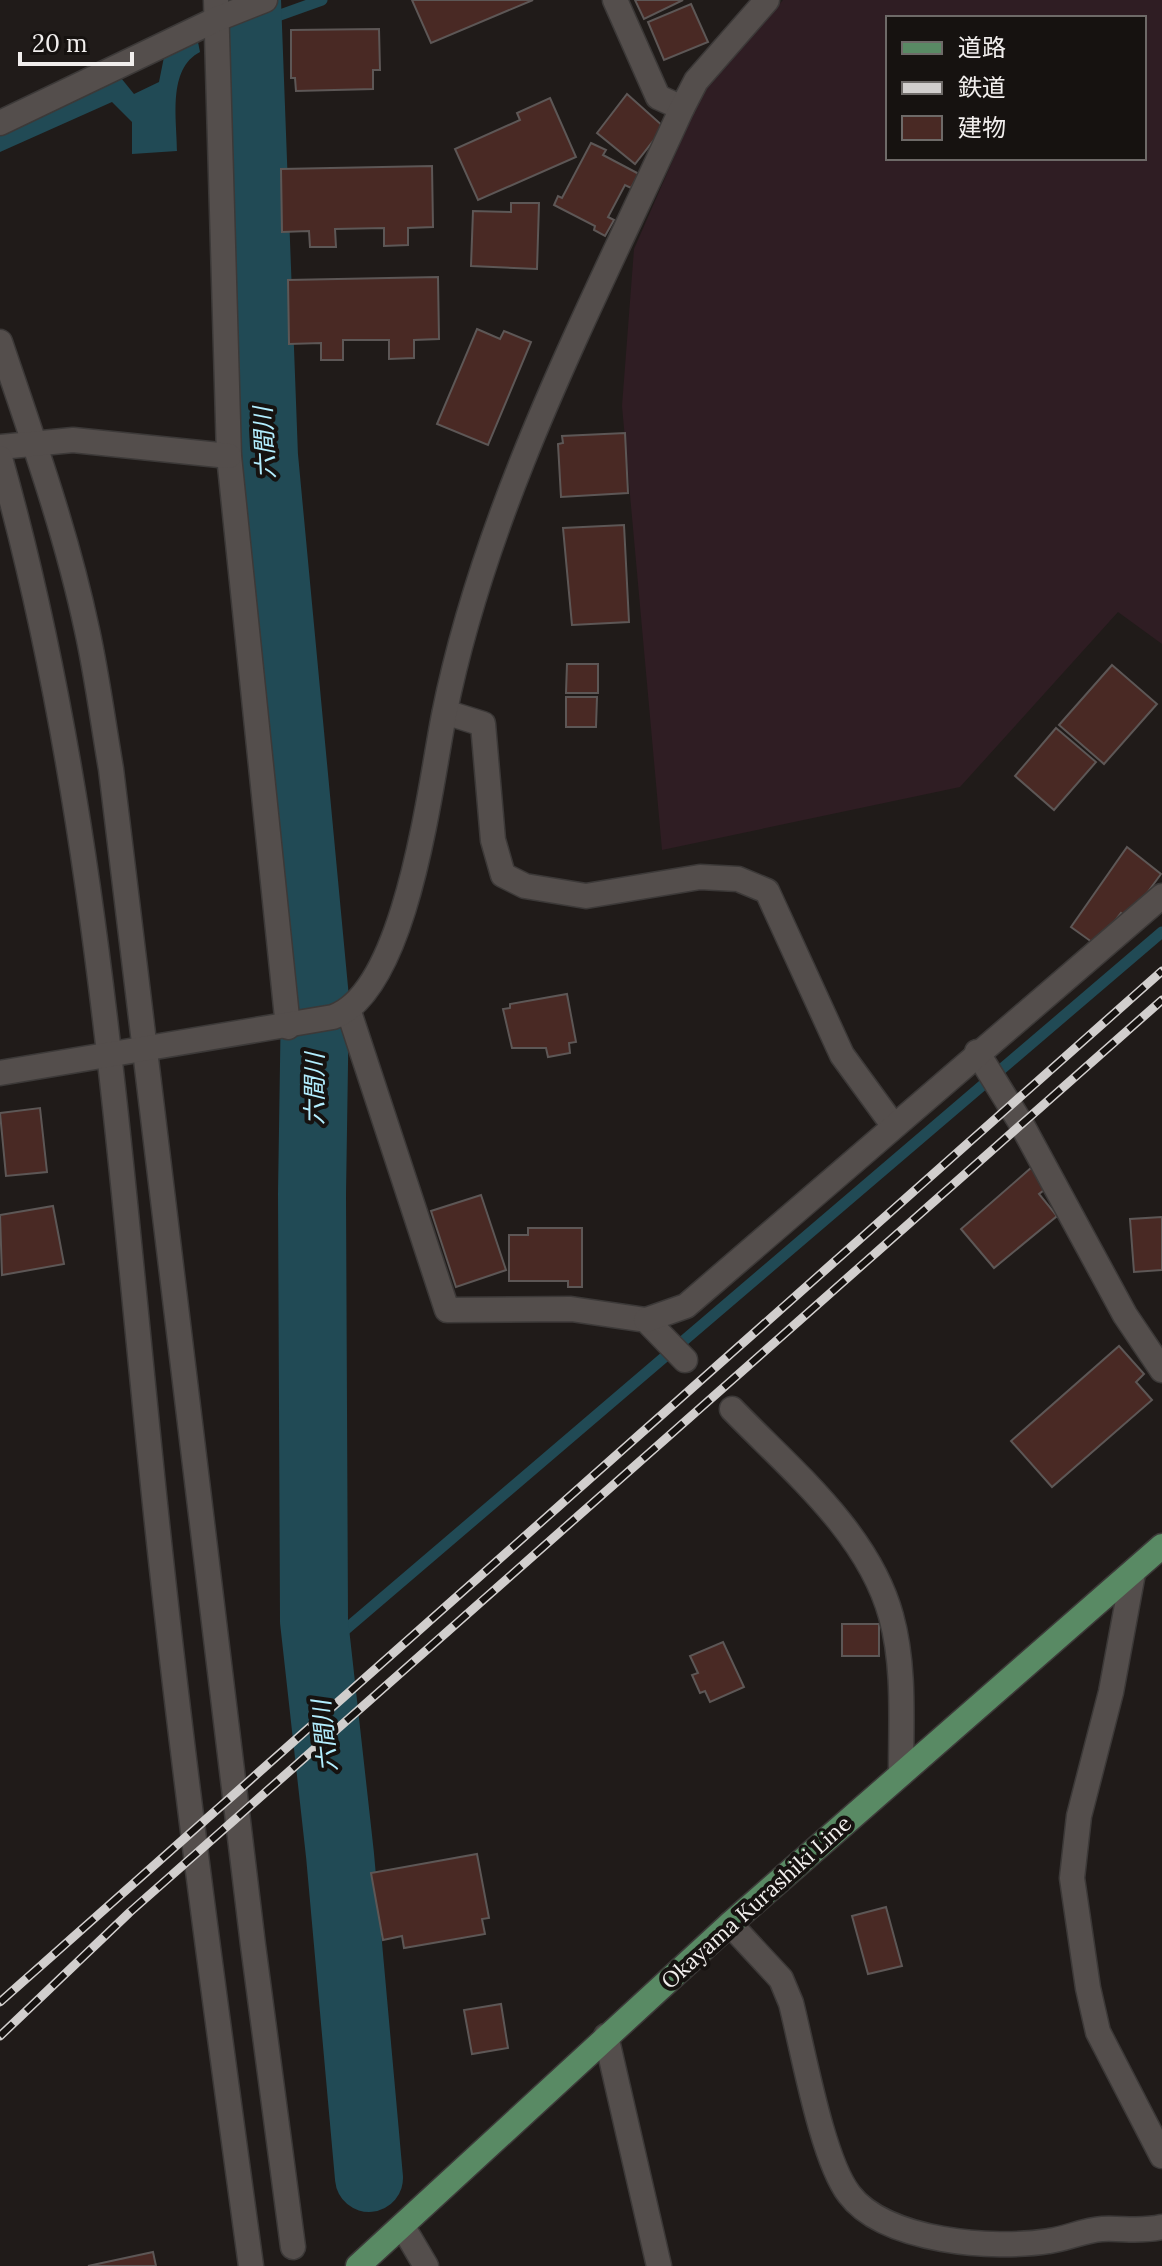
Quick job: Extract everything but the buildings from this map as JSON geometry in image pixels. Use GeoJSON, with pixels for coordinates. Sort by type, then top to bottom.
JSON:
{"type":"FeatureCollection","features":[{"type":"Feature","properties":{"kind":"main road","name":"Okayama Kurashiki Line"},"geometry":{"type":"LineString","coordinates":[[358,2266],[730,1924],[1162,1546]]}},
{"type":"Feature","properties":{"kind":"street"},"geometry":{"type":"LineString","coordinates":[[0,123],[219,11],[265,0]]}},
{"type":"Feature","properties":{"kind":"street"},"geometry":{"type":"LineString","coordinates":[[615,0],[658,97],[682,108]]}},
{"type":"Feature","properties":{"kind":"street"},"geometry":{"type":"LineString","coordinates":[[0,1073],[293,1026],[341,1015],[378,974],[405,913],[460,637],[491,538],[682,108],[696,81],[767,0]]}},
{"type":"Feature","properties":{"kind":"street"},"geometry":{"type":"LineString","coordinates":[[219,11],[229,456],[293,1026]]}},
{"type":"Feature","properties":{"kind":"street"},"geometry":{"type":"LineString","coordinates":[[0,342],[36,441],[87,630],[122,843],[251,1930],[293,2247]]}},
{"type":"Feature","properties":{"kind":"street"},"geometry":{"type":"LineString","coordinates":[[0,447],[36,441],[73,440],[229,456]]}},
{"type":"Feature","properties":{"kind":"street"},"geometry":{"type":"LineString","coordinates":[[0,458],[49,649],[109,1056],[155,1505],[208,1952],[251,2266]]}},
{"type":"Feature","properties":{"kind":"street"},"geometry":{"type":"LineString","coordinates":[[445,712],[483,724],[493,840],[503,875],[525,886],[586,896],[700,877],[738,879],[767,891],[842,1055],[893,1125]]}},
{"type":"Feature","properties":{"kind":"street"},"geometry":{"type":"LineString","coordinates":[[341,1015],[447,1310],[571,1309],[646,1320],[686,1306],[893,1125],[987,1069],[1162,896]]}},
{"type":"Feature","properties":{"kind":"street"},"geometry":{"type":"LineString","coordinates":[[987,1069],[1125,1315],[1162,1370]]}},
{"type":"Feature","properties":{"kind":"street"},"geometry":{"type":"LineString","coordinates":[[646,1320],[678,1352]]}},
{"type":"Feature","properties":{"kind":"street"},"geometry":{"type":"LineString","coordinates":[[732,1409],[828,1508],[869,1565],[891,1616],[901,1682],[901,1774]]}},
{"type":"Feature","properties":{"kind":"street"},"geometry":{"type":"LineString","coordinates":[[1133,1573],[1111,1692],[1079,1816],[1072,1878],[1088,1988],[1098,2032],[1162,2156]]}},
{"type":"Feature","properties":{"kind":"street"},"geometry":{"type":"LineString","coordinates":[[730,1924],[781,1979],[791,2003],[831,2160],[849,2195],[869,2209],[932,2240],[1047,2242],[1100,2229],[1145,2231],[1162,2227]]}},
{"type":"Feature","properties":{"kind":"street"},"geometry":{"type":"LineString","coordinates":[[606,2036],[659,2266]]}},
{"type":"Feature","properties":{"kind":"street"},"geometry":{"type":"LineString","coordinates":[[403,2227],[426,2266]]}},
{"type":"Feature","properties":{"kind":"shaded area"},"geometry":{"type":"Polygon","coordinates":[[[783,0],[1162,0],[1162,644],[1118,612],[960,787],[662,850],[622,406],[634,249],[703,91],[783,0]]]}},
{"type":"Feature","properties":{"kind":"water"},"geometry":{"type":"Polygon","coordinates":[[[197,37],[200,52],[182,70],[178,83],[177,151],[132,154],[132,122],[112,102],[0,152],[0,133],[121,78],[134,94],[159,82],[165,52],[197,37]]]}},
{"type":"Feature","properties":{"kind":"waterway","name":"六間川"},"geometry":{"type":"LineString","coordinates":[[247,0],[264,456],[315,999],[312,1194],[314,1621],[340,1855],[369,2178]]}},
{"type":"Feature","properties":{"kind":"waterway"},"geometry":{"type":"LineString","coordinates":[[227,34],[322,0]]}},
{"type":"Feature","properties":{"kind":"waterway"},"geometry":{"type":"LineString","coordinates":[[318,1653],[1162,932]]}},
{"type":"Feature","properties":{"kind":"railway"},"geometry":{"type":"LineString","coordinates":[[0,2002],[1162,971]]}},
{"type":"Feature","properties":{"kind":"railway"},"geometry":{"type":"LineString","coordinates":[[0,2036],[130,1912],[1162,1000]]}}]}
